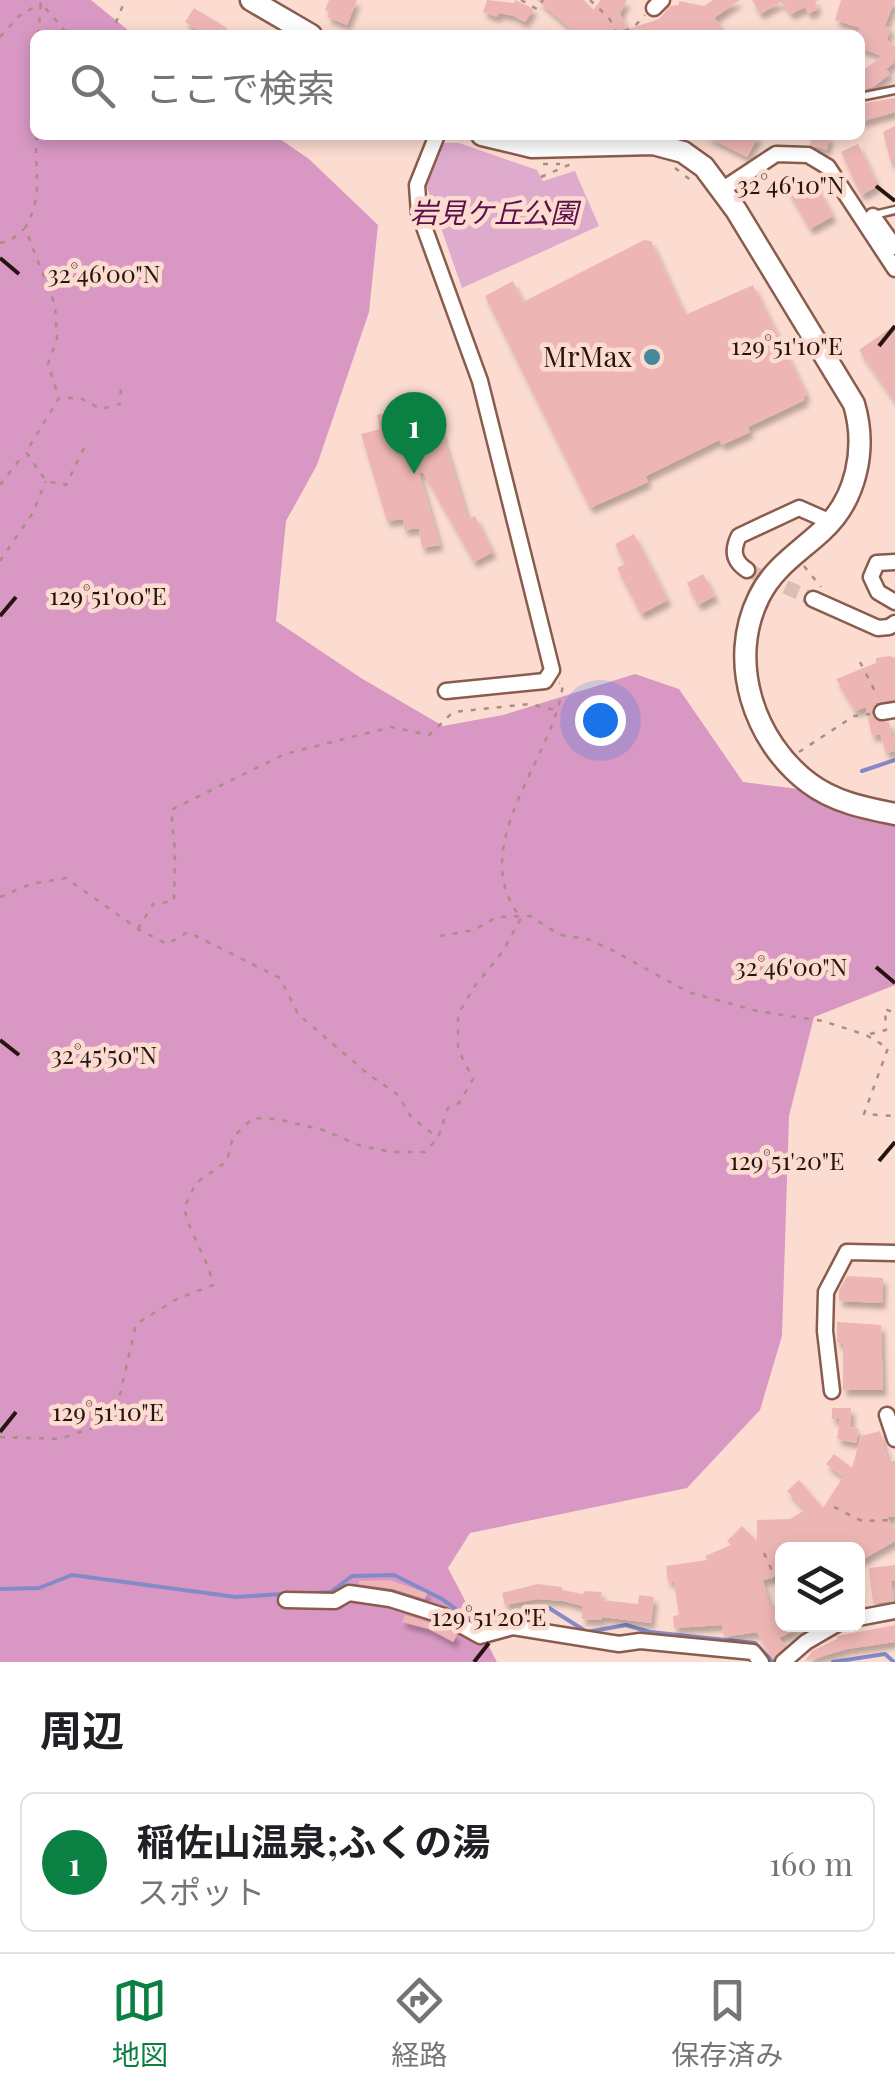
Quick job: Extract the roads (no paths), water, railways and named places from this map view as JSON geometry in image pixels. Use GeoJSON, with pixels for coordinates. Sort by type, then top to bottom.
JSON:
{"type":"FeatureCollection","features":[{"type":"Feature","properties":{"kind":"street"},"geometry":{"type":"LineString","coordinates":[[251,0],[280,7],[305,30]]}},
{"type":"Feature","properties":{"kind":"street"},"geometry":{"type":"LineString","coordinates":[[435,140],[417,185],[420,213],[480,381],[552,670],[545,681],[446,691]]}},
{"type":"Feature","properties":{"kind":"street"},"geometry":{"type":"LineString","coordinates":[[503,140],[532,147],[653,144],[683,152],[704,167],[723,190],[854,404],[861,440],[850,489],[831,522],[769,580],[755,605],[746,653],[747,680],[755,710],[786,763],[834,798],[895,814]]}},
{"type":"Feature","properties":{"kind":"street"},"geometry":{"type":"LineString","coordinates":[[723,190],[776,154],[808,155],[828,166],[895,268]]}},
{"type":"Feature","properties":{"kind":"street"},"geometry":{"type":"LineString","coordinates":[[873,216],[895,248]]}},
{"type":"Feature","properties":{"kind":"street"},"geometry":{"type":"LineString","coordinates":[[748,570],[738,564],[734,554],[739,536],[799,508],[831,522]]}},
{"type":"Feature","properties":{"kind":"street"},"geometry":{"type":"LineString","coordinates":[[895,562],[877,563],[870,578],[878,592],[895,602]]}},
{"type":"Feature","properties":{"kind":"street"},"geometry":{"type":"LineString","coordinates":[[820,602],[878,628],[895,623]]}},
{"type":"Feature","properties":{"kind":"street"},"geometry":{"type":"LineString","coordinates":[[832,1390],[825,1332],[826,1292],[847,1252],[895,1252]]}},
{"type":"Feature","properties":{"kind":"street"},"geometry":{"type":"LineString","coordinates":[[887,1415],[895,1438]]}},
{"type":"Feature","properties":{"kind":"street"},"geometry":{"type":"LineString","coordinates":[[286,1600],[335,1600],[349,1594],[363,1595],[444,1616],[480,1636],[513,1626],[619,1644],[640,1641],[753,1652],[762,1662]]}},
{"type":"Feature","properties":{"kind":"street"},"geometry":{"type":"LineString","coordinates":[[865,1617],[895,1612]]}},
{"type":"Feature","properties":{"kind":"street"},"geometry":{"type":"LineString","coordinates":[[782,1662],[823,1632]]}},
{"type":"Feature","properties":{"kind":"lane"},"geometry":{"type":"LineString","coordinates":[[865,96],[895,90]]}},
{"type":"Feature","properties":{"kind":"lane"},"geometry":{"type":"LineString","coordinates":[[873,216],[895,210]]}},
{"type":"Feature","properties":{"kind":"waterway"},"geometry":{"type":"LineString","coordinates":[[862,771],[895,760]]}},
{"type":"Feature","properties":{"kind":"waterway"},"geometry":{"type":"LineString","coordinates":[[0,1589],[39,1588],[72,1575],[236,1597],[284,1594]]}},
{"type":"Feature","properties":{"kind":"waterway"},"geometry":{"type":"LineString","coordinates":[[298,1594],[331,1592],[352,1576],[394,1575],[487,1627],[533,1609],[549,1608],[587,1632],[626,1625],[650,1632],[755,1643],[773,1662]]}},
{"type":"Feature","properties":{"kind":"waterway"},"geometry":{"type":"LineString","coordinates":[[833,1662],[885,1654],[894,1662]]}},
{"type":"Feature","properties":{"kind":"tunnel"},"geometry":{"type":"LineString","coordinates":[[747,570],[813,599]]}},
{"type":"Feature","properties":{"kind":"place","name":"MrMax"},"geometry":{"type":"Point","coordinates":[652,357]}},
{"type":"Feature","properties":{"kind":"place","name":"稲佐山温泉;ふくの湯"},"geometry":{"type":"Point","coordinates":[414,474]}},
{"type":"Feature","properties":{"kind":"park label","name":"岩見ケ丘公園"},"geometry":{"type":"Point","coordinates":[494,213]}}]}
